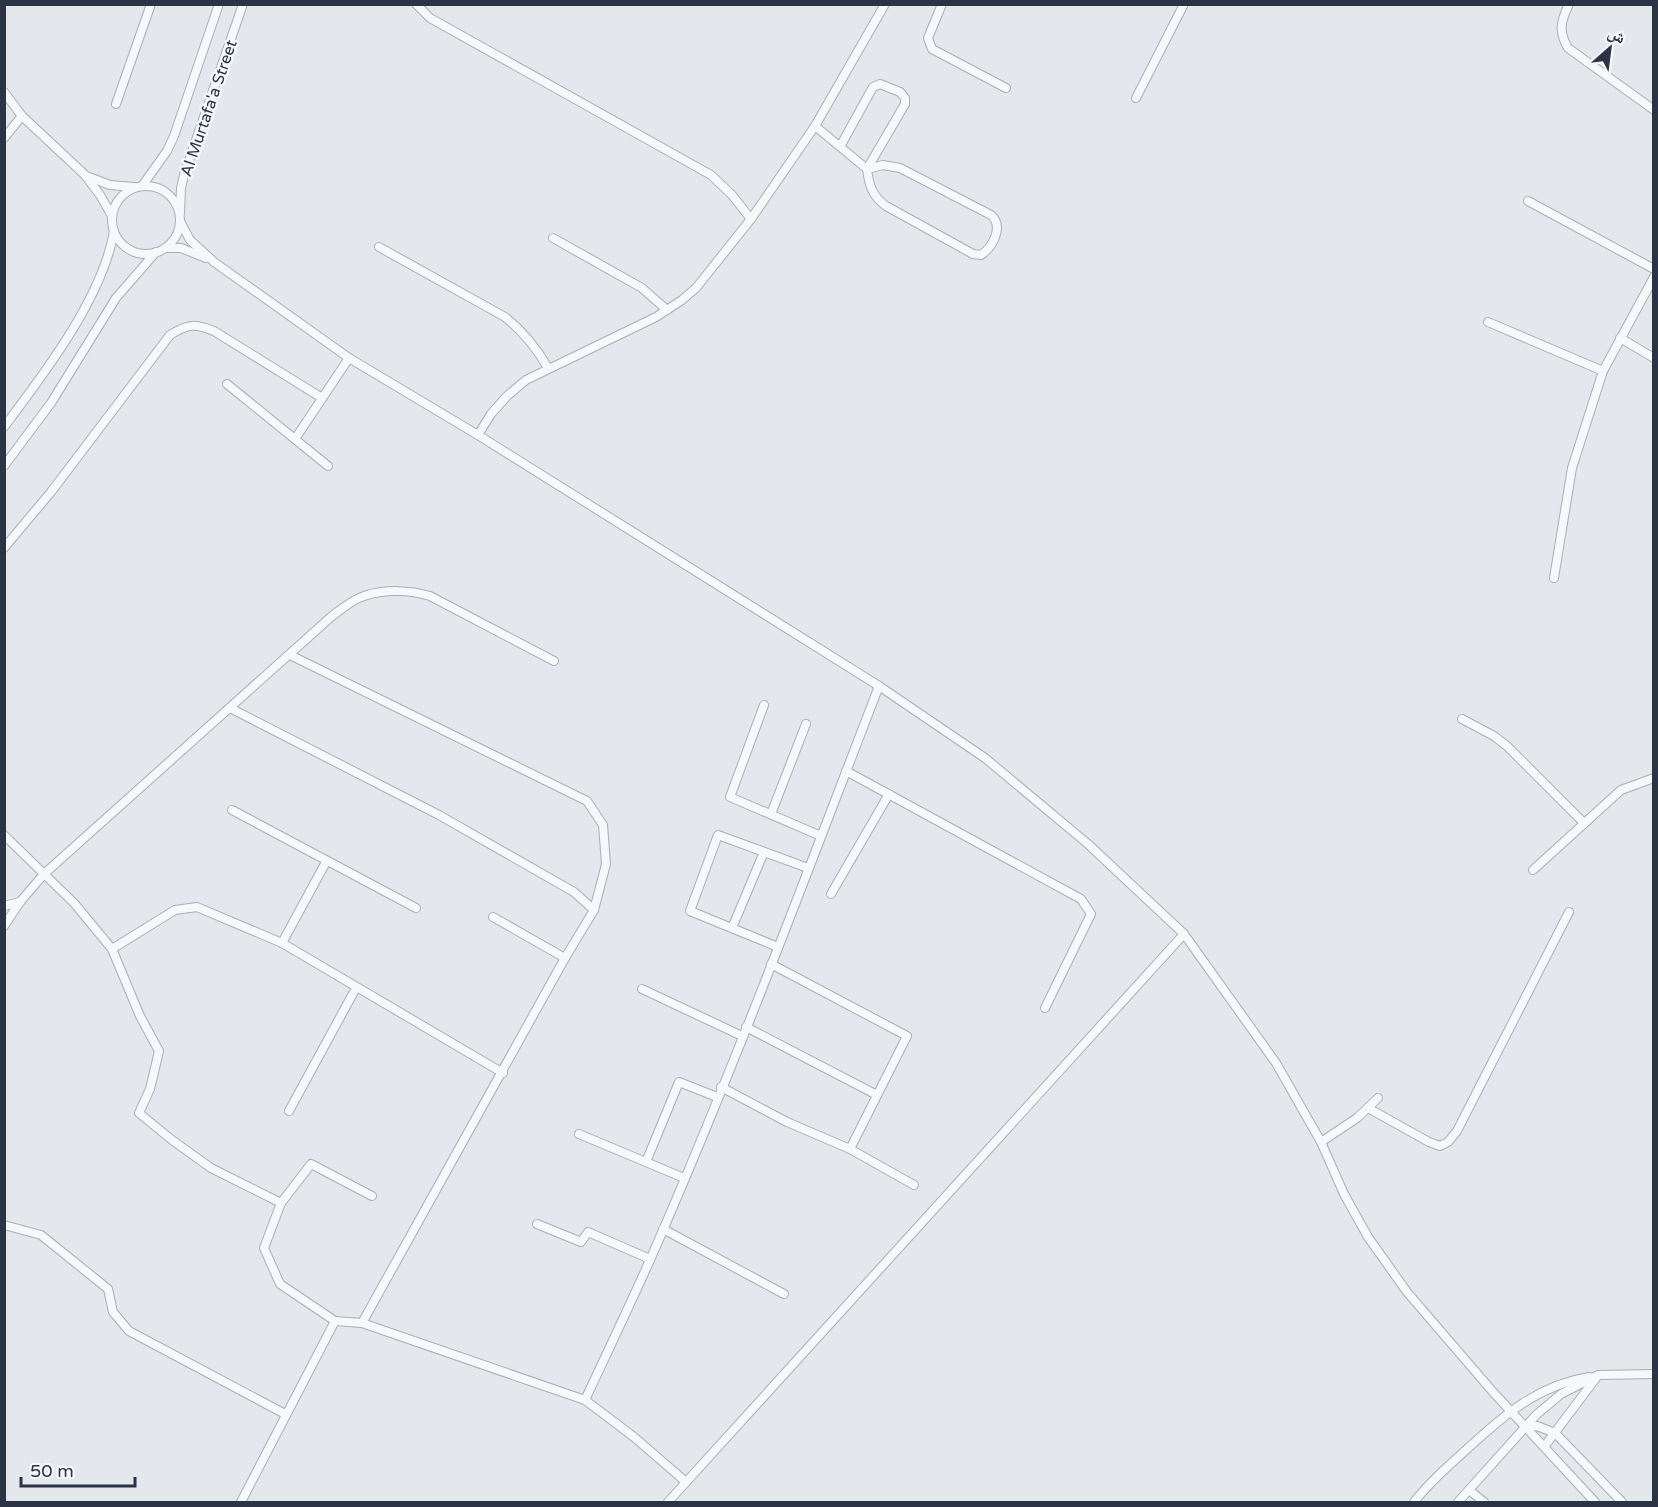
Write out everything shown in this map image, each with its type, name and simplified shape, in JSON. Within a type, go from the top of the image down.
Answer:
[{"type":"lane","points":[[116,104],[151,4]]},
{"type":"lane","name":"Al Murtafa'a Street","points":[[139,187],[167,151],[174,136],[219,4]]},
{"type":"lane","name":"Al Murtafa'a Street","points":[[180,217],[184,175],[243,4]]},
{"type":"lane","points":[[416,4],[430,18],[711,175],[732,195],[751,219]]},
{"type":"lane","points":[[478,435],[491,414],[526,380],[667,310],[696,288],[751,219],[815,126],[885,4]]},
{"type":"lane","points":[[942,4],[928,38],[932,49],[1006,88]]},
{"type":"lane","points":[[1136,98],[1184,4]]},
{"type":"lane","points":[[1569,4],[1561,24],[1562,36],[1568,48],[1653,110]]},
{"type":"lane","points":[[841,145],[873,87],[880,84],[903,94],[905,104],[867,169]]},
{"type":"lane","points":[[4,92],[22,116],[86,175],[111,216],[114,231],[119,240],[136,252],[181,248],[214,262]]},
{"type":"lane","points":[[4,138],[22,116]]},
{"type":"lane","points":[[815,126],[841,145],[867,169],[872,191],[886,206],[973,254],[981,255],[987,251],[998,226],[998,222],[992,215],[900,168],[884,165],[867,169]]},
{"type":"lane","points":[[86,175],[110,185],[158,188],[168,194],[176,202],[190,240],[214,262],[349,358],[478,435],[879,686],[986,758],[1088,844],[1184,934],[1276,1063],[1321,1142],[1344,1194],[1368,1237],[1407,1292],[1595,1503]]},
{"type":"lane","points":[[111,216],[118,200],[126,192],[139,187]]},
{"type":"lane","points":[[1528,201],[1653,269]]},
{"type":"lane","points":[[166,248],[176,236],[180,217]]},
{"type":"lane","points":[[4,427],[32,391],[83,312],[106,263],[114,231]]},
{"type":"lane","points":[[553,238],[642,288],[667,310]]},
{"type":"lane","points":[[380,247],[505,317],[523,331],[537,348],[548,369]]},
{"type":"lane","points":[[4,466],[51,403],[116,297],[156,252]]},
{"type":"lane","points":[[1554,578],[1572,468],[1603,371],[1653,277]]},
{"type":"lane","points":[[1488,322],[1603,371]]},
{"type":"lane","points":[[4,548],[51,492],[170,335],[186,326],[200,325],[214,331],[322,398]]},
{"type":"lane","points":[[1620,338],[1653,358]]},
{"type":"lane","points":[[295,439],[349,358]]},
{"type":"lane","points":[[227,384],[328,466]]},
{"type":"lane","points":[[4,926],[20,902],[44,874],[332,616],[363,596],[386,591],[418,592],[430,596],[554,661]]},
{"type":"lane","points":[[290,655],[586,801],[603,825],[606,864],[594,910],[362,1323]]},
{"type":"lane","points":[[585,1400],[650,1259],[684,1178],[778,947],[879,686]]},
{"type":"lane","points":[[764,705],[730,797],[821,836]]},
{"type":"lane","points":[[230,708],[439,815],[574,892],[594,910]]},
{"type":"lane","points":[[1462,719],[1494,736],[1507,746],[1584,823]]},
{"type":"lane","points":[[771,814],[806,724]]},
{"type":"lane","points":[[846,771],[1081,899],[1091,914],[1045,1008]]},
{"type":"lane","points":[[1533,870],[1621,790],[1653,778]]},
{"type":"lane","points":[[831,894],[889,794]]},
{"type":"lane","points":[[232,810],[416,908]]},
{"type":"lane","points":[[4,835],[74,903],[112,949],[140,1016],[159,1051],[150,1089],[139,1113],[211,1168],[281,1203]]},
{"type":"lane","points":[[778,947],[690,911],[718,835],[808,868]]},
{"type":"lane","points":[[732,928],[764,852]]},
{"type":"lane","points":[[282,943],[326,862]]},
{"type":"lane","points":[[4,906],[20,902]]},
{"type":"lane","points":[[112,949],[175,910],[197,907],[282,943],[502,1072]]},
{"type":"lane","points":[[1368,1108],[1429,1142],[1440,1146],[1448,1142],[1457,1131],[1569,912]]},
{"type":"lane","points":[[493,917],[565,958]]},
{"type":"lane","points":[[668,1503],[1184,934]]},
{"type":"lane","points":[[771,964],[908,1036],[850,1149]]},
{"type":"lane","points":[[289,1111],[356,988]]},
{"type":"lane","points":[[642,989],[742,1036]]},
{"type":"lane","points":[[746,1027],[877,1095]]},
{"type":"lane","points":[[646,1162],[679,1082],[717,1097]]},
{"type":"lane","points":[[721,1087],[787,1122],[850,1149],[914,1185]]},
{"type":"lane","points":[[1321,1142],[1357,1118],[1378,1098]]},
{"type":"lane","points":[[579,1134],[684,1178]]},
{"type":"lane","points":[[372,1196],[311,1164],[281,1203],[264,1248],[280,1284],[335,1321],[362,1323],[585,1400],[634,1437],[686,1482]]},
{"type":"lane","points":[[537,1224],[581,1242],[588,1232],[650,1259]]},
{"type":"lane","points":[[4,1225],[41,1235],[108,1288],[113,1312],[129,1331],[285,1414]]},
{"type":"lane","points":[[663,1229],[784,1294]]},
{"type":"lane","points":[[241,1503],[335,1321]]},
{"type":"lane","points":[[1414,1503],[1427,1485],[1511,1411],[1546,1389],[1578,1378],[1653,1374]]},
{"type":"lane","points":[[1458,1503],[1525,1427],[1561,1394],[1598,1376]]},
{"type":"lane","points":[[1544,1447],[1598,1376]]},
{"type":"lane","points":[[1525,1427],[1537,1426],[1555,1433],[1622,1503]]},
{"type":"lane","points":[[1469,1490],[1484,1503]]}]
